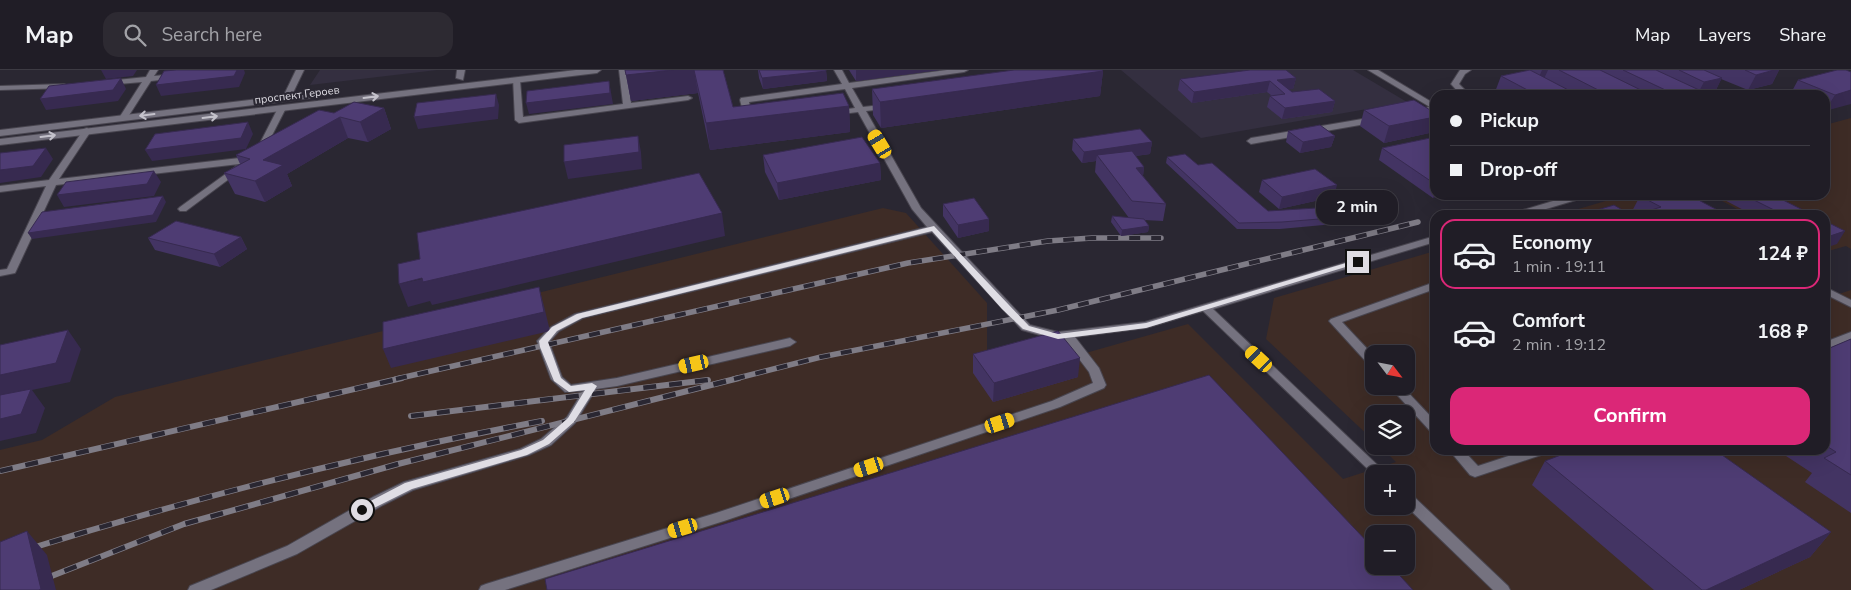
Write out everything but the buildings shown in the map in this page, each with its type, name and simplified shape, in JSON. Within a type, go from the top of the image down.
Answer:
[{"type":"main road","name":"проспект Героев","points":[[0,133],[286,99],[460,74],[526,70]]},
{"type":"main road","name":"проспект Героев","points":[[0,142],[597,70]]},
{"type":"lane","points":[[123,118],[154,70]]},
{"type":"lane","points":[[286,99],[300,70]]},
{"type":"lane","points":[[623,70],[627,106]]},
{"type":"lane","points":[[838,70],[917,209],[1004,307],[1026,328],[1058,336],[1146,325],[1430,240]]},
{"type":"lane","points":[[760,124],[750,125],[744,100],[964,70]]},
{"type":"lane","points":[[1372,70],[1430,105]]},
{"type":"lane","points":[[1461,90],[1455,84],[1462,72],[1467,70]]},
{"type":"lane","points":[[99,83],[148,80],[185,75]]},
{"type":"lane","points":[[516,80],[519,120],[688,98]]},
{"type":"lane","points":[[0,88],[70,86]]},
{"type":"lane","points":[[823,115],[899,104]]},
{"type":"lane","points":[[183,209],[260,151],[282,108]]},
{"type":"lane","points":[[1406,114],[1430,109]]},
{"type":"lane","points":[[1251,142],[1387,117]]},
{"type":"lane","points":[[0,273],[11,271],[53,182],[87,131]]},
{"type":"lane","points":[[0,189],[248,160]]},
{"type":"lane","points":[[1533,210],[1566,200]]},
{"type":"lane","points":[[790,342],[592,386],[569,389],[557,379],[543,341],[555,329],[579,316],[934,228]]},
{"type":"lane","points":[[1365,354],[1334,321],[1430,287]]},
{"type":"lane","points":[[1830,293],[1851,304]]},
{"type":"lane","points":[[1205,308],[1371,465]]},
{"type":"lane","points":[[486,590],[719,517],[1056,404],[1100,385],[1095,371],[1067,335]]},
{"type":"lane","points":[[1830,344],[1851,336]]},
{"type":"lane","points":[[195,590],[292,550],[378,501],[409,486],[524,452],[546,442],[571,420],[592,386]]},
{"type":"lane","points":[[1404,395],[1430,423]]},
{"type":"lane","points":[[1460,455],[1475,472],[1527,455]]},
{"type":"lane","points":[[1415,507],[1503,590]]},
{"type":"shaded area","points":[[320,70],[437,70],[310,85]]},
{"type":"shaded area","points":[[1121,70],[1353,70],[1407,102],[1201,138]]},
{"type":"shaded area","points":[[1851,118],[1851,249],[1846,246],[1830,251],[1830,210],[1739,210],[1720,200],[1830,200],[1830,124]]},
{"type":"shaded area","points":[[1609,200],[1652,200],[1672,210],[1575,210]]},
{"type":"shaded area","points":[[883,208],[906,213],[987,303],[987,381],[1188,324],[1343,479],[1365,472],[1365,515],[1415,515],[1415,465],[1387,465],[1396,462],[1389,455],[1415,455],[1415,405],[1365,405],[1365,432],[1266,339],[1274,298],[1430,252],[1430,455],[1830,455],[1830,294],[1833,296],[1851,290],[1851,590],[0,590],[0,450],[42,440],[115,397]]},
{"type":"railway","points":[[734,379],[821,357],[1058,310],[1418,222]]},
{"type":"railway","points":[[396,379],[908,263],[1048,241],[1092,238],[1161,238]]},
{"type":"railway","points":[[0,471],[402,378]]},
{"type":"railway","points":[[16,590],[184,524],[398,464],[739,378]]},
{"type":"railway","points":[[411,416],[708,380]]},
{"type":"railway","points":[[0,558],[67,537],[269,481],[473,434],[542,421]]},
{"type":"route","points":[[362,510],[409,486],[524,452],[546,442],[557,433],[571,420],[592,386],[569,389],[557,379],[543,341],[555,329],[579,316],[934,228],[1004,307],[1026,328],[1058,336],[1146,325],[1358,262]]}]
